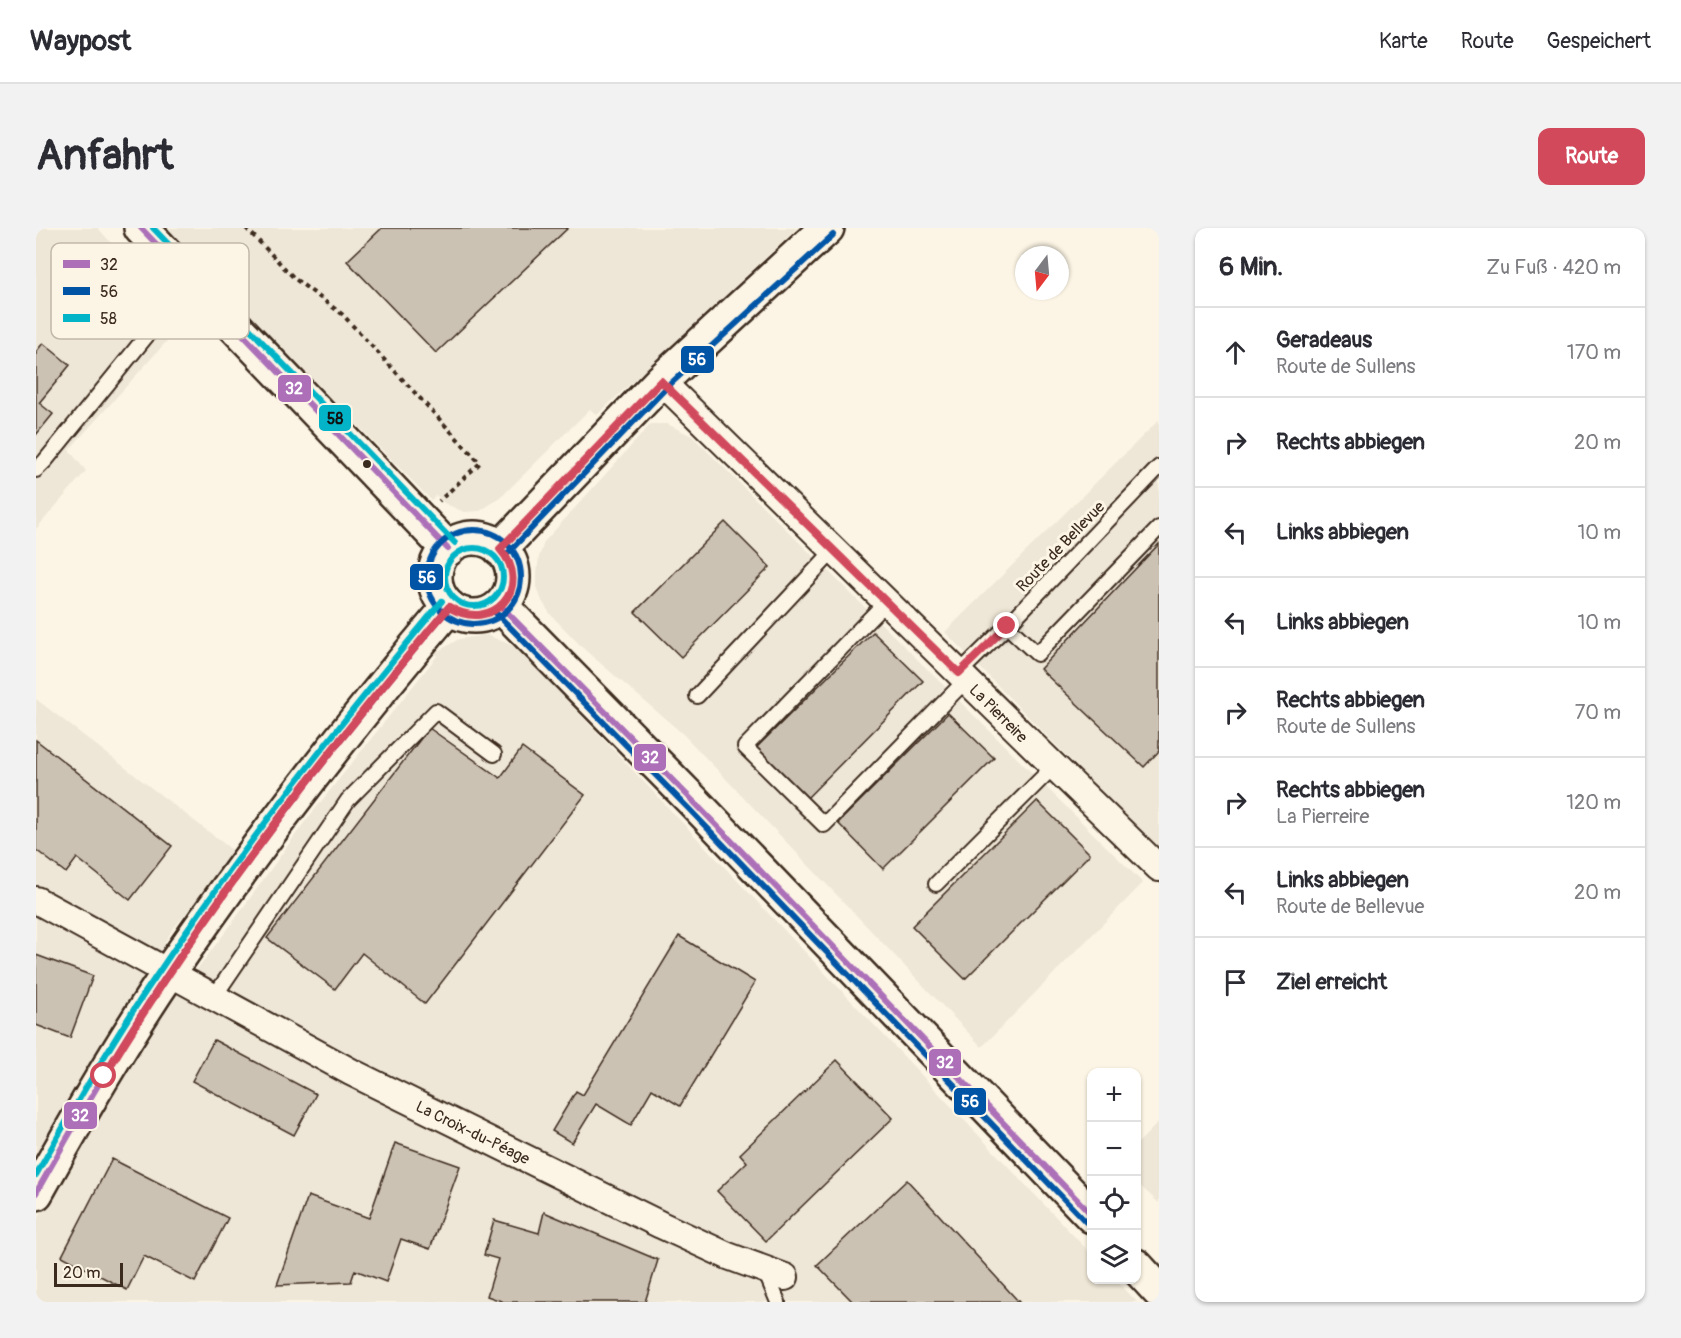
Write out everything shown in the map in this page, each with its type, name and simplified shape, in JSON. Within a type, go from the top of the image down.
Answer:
[{"type":"main road","points":[[141,228],[155,243]]},
{"type":"main road","points":[[500,549],[661,381],[826,228]]},
{"type":"main road","points":[[247,339],[448,549]]},
{"type":"main road","points":[[474,538],[488,541],[500,549],[512,566],[513,577],[512,588],[501,606],[481,616],[459,613],[449,607],[441,597],[436,584],[436,571],[440,559],[448,549],[460,541],[474,538]]},
{"type":"main road","points":[[501,606],[694,802],[1087,1211]]},
{"type":"main road","points":[[36,1193],[88,1102],[169,972],[314,774],[449,607]]},
{"type":"main road","points":[[1141,1271],[1159,1291]]},
{"type":"street","name":"La Pierreire","points":[[661,381],[1159,868]]},
{"type":"street","name":"La Croix-du-Péage","points":[[36,900],[351,1072],[661,1225],[728,1256],[775,1274]]},
{"type":"lane","points":[[36,470],[144,339]]},
{"type":"lane","name":"Route de Bellevue","points":[[886,601],[745,747],[824,825],[1007,626],[1159,467]]},
{"type":"lane","points":[[1007,626],[1037,654],[1159,528]]},
{"type":"lane","points":[[697,696],[834,550]]},
{"type":"lane","points":[[214,997],[348,800],[436,711],[494,754]]},
{"type":"lane","points":[[936,884],[1054,766]]},
{"type":"lane","points":[[775,1274],[778,1302]]},
{"type":"path","points":[[246,228],[295,279],[342,314],[480,462],[438,502]]},
{"type":"shaded area","points":[[36,228],[98,228],[111,243],[51,243],[51,339],[169,339],[69,450],[86,471],[36,529]]},
{"type":"shaded area","points":[[164,228],[797,228],[597,415],[590,409],[501,497],[480,511],[464,512],[444,503],[436,495],[431,500],[249,315],[249,243],[179,243]]},
{"type":"shaded area","points":[[1159,420],[1159,850],[945,632]]},
{"type":"shaded area","points":[[651,424],[667,424],[692,436],[1143,883],[982,1047],[683,734],[585,650],[551,615],[542,601],[537,587],[537,573],[544,542]]},
{"type":"shaded area","points":[[487,635],[516,647],[1087,1250],[1087,1284],[1120,1284],[1137,1302],[36,1302],[36,1222],[76,1150],[152,1028],[230,926],[304,823],[437,656],[435,653],[459,639]]},
{"type":"shaded area","points":[[36,699],[236,853],[172,930],[36,1166]]},
{"type":"shaded area","points":[[1159,1122],[1159,1203],[1141,1187],[1141,1140]]},
{"type":"building","points":[[382,228],[568,228],[436,353],[347,261]]},
{"type":"building","points":[[43,343],[70,365],[39,403],[53,414],[36,435],[36,352]]},
{"type":"building","points":[[725,522],[770,567],[681,657],[635,612]]},
{"type":"building","points":[[1159,544],[1159,751],[1144,767],[1040,669]]},
{"type":"building","points":[[873,632],[923,681],[807,798],[756,748]]},
{"type":"building","points":[[948,713],[994,758],[883,869],[838,823]]},
{"type":"building","points":[[429,728],[500,778],[522,748],[585,795],[425,1004],[362,953],[335,989],[267,938]]},
{"type":"building","points":[[36,740],[172,846],[130,900],[77,858],[66,873],[36,850]]},
{"type":"building","points":[[1037,801],[1090,854],[965,979],[912,926]]},
{"type":"building","points":[[679,936],[755,982],[680,1106],[652,1089],[631,1125],[596,1104],[572,1143],[552,1131],[576,1091],[583,1095]]},
{"type":"building","points":[[36,955],[93,976],[70,1038],[36,1025]]},
{"type":"building","points":[[214,1040],[316,1094],[294,1135],[192,1081]]},
{"type":"building","points":[[837,1060],[893,1118],[766,1241],[717,1191],[747,1162],[740,1154]]},
{"type":"building","points":[[395,1143],[460,1166],[430,1249],[401,1239],[386,1282],[355,1270],[351,1282],[277,1285],[308,1196],[369,1218]]},
{"type":"building","points":[[112,1159],[228,1218],[195,1282],[144,1256],[127,1290],[62,1256]]},
{"type":"building","points":[[907,1180],[1019,1302],[853,1302],[817,1265]]},
{"type":"building","points":[[544,1212],[658,1260],[645,1302],[504,1302],[487,1296],[498,1259],[484,1255],[494,1220],[539,1233]]},
{"type":"transit line","name":"32","points":[[141,228],[155,243]]},
{"type":"transit line","name":"58","points":[[153,228],[167,243]]},
{"type":"transit line","name":"56","points":[[506,555],[667,387],[833,235]]},
{"type":"transit line","name":"58","points":[[249,328],[455,543]]},
{"type":"transit line","name":"32","points":[[247,339],[448,549]]},
{"type":"transit line","name":"56","points":[[465,530],[483,530],[508,543],[518,559],[521,577],[518,595],[508,611],[483,624],[465,624],[440,611],[427,586],[427,568],[440,543],[465,530]]},
{"type":"transit line","name":"58","points":[[468,548],[480,548],[490,552],[499,561],[503,577],[503,583],[495,598],[480,606],[468,606],[458,602],[449,593],[445,583],[445,571],[449,561],[458,552],[468,548]]},
{"type":"transit line","name":"58","points":[[36,1175],[117,1036],[215,890],[326,744],[442,601]]},
{"type":"transit line","name":"32","points":[[501,606],[694,802],[1087,1210]]},
{"type":"transit line","name":"32","points":[[36,1193],[92,1094],[186,947],[295,798],[449,607]]},
{"type":"transit line","name":"56","points":[[495,612],[688,808],[1086,1222]]},
{"type":"route","points":[[104,1076],[169,972],[228,889],[314,774],[412,651],[449,607],[459,613],[481,616],[501,606],[512,588],[513,577],[512,566],[500,549],[661,381],[959,673],[1007,626]]}]
